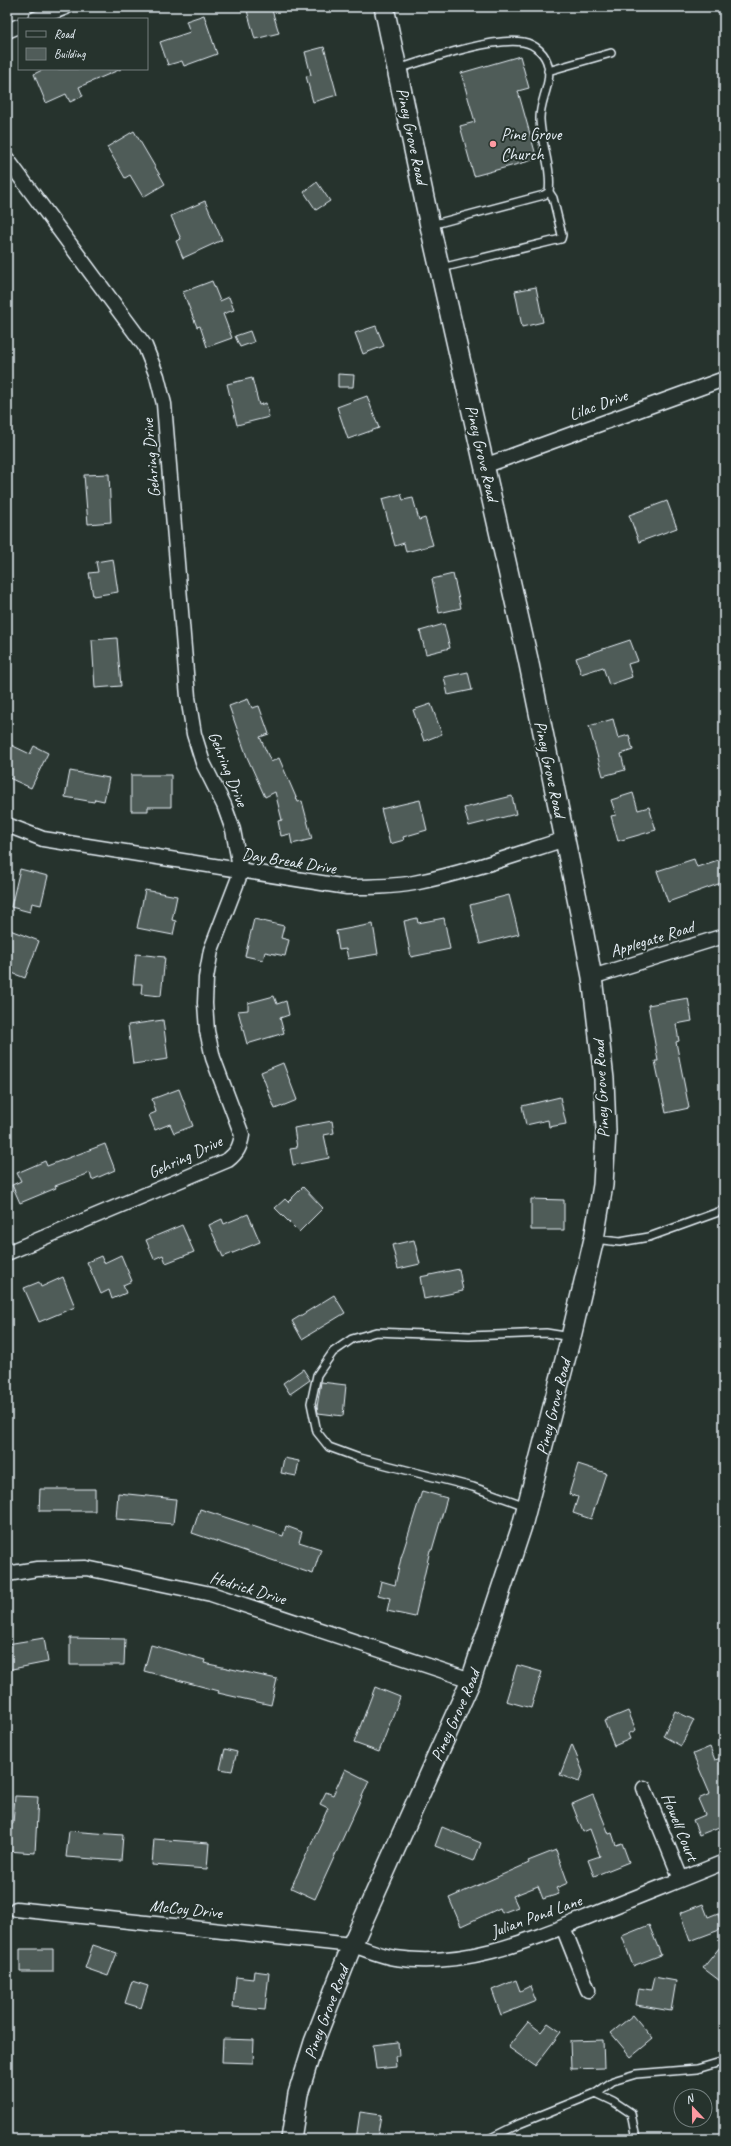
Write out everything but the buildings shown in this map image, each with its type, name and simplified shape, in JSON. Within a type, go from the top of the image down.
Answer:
[{"type":"main road","name":"Piney Grove Road","points":[[291,2139],[298,2094],[314,2042],[352,1945],[471,1680],[527,1507],[571,1337],[594,1239],[603,1185],[606,1131],[604,1079],[592,977],[565,839],[528,659],[430,226],[384,7]]},
{"type":"street","points":[[38,18],[66,7]]},
{"type":"street","points":[[7,31],[18,26]]},
{"type":"street","name":"Gehring Drive","points":[[7,159],[145,346],[157,376],[164,404],[187,690],[192,719],[203,763],[224,805],[233,830],[240,872],[211,950],[206,978],[205,1003],[207,1031],[213,1058],[242,1135],[241,1145],[235,1154],[220,1163],[7,1253]]},
{"type":"street","name":"Lilac Drive","points":[[484,466],[724,379]]},
{"type":"street","name":"Day Break Drive","points":[[7,825],[43,839],[240,872],[347,887],[385,887],[414,883],[458,872],[565,839]]},
{"type":"street","name":"Applegate Road","points":[[592,977],[724,936]]},
{"type":"street","name":"Hedrick Drive","points":[[7,1574],[37,1569],[86,1568],[211,1594],[471,1680]]},
{"type":"street","name":"Howell Court","points":[[644,1788],[681,1879]]},
{"type":"street","name":"Julian Pond Lane","points":[[352,1945],[395,1958],[434,1960],[466,1957],[496,1950],[563,1927],[724,1862]]},
{"type":"street","name":"McCoy Drive","points":[[16,1909],[352,1945]]},
{"type":"street","points":[[563,1927],[588,1990]]},
{"type":"lane","points":[[398,69],[442,54],[479,46],[507,42],[523,42],[534,46],[543,54],[548,71],[540,120],[549,178],[548,192],[553,198],[562,234],[561,238],[440,268]]},
{"type":"lane","points":[[548,71],[611,54]]},
{"type":"lane","points":[[430,226],[544,195],[548,192]]},
{"type":"lane","points":[[594,1239],[620,1242],[649,1237],[724,1210]]},
{"type":"lane","points":[[527,1507],[513,1500],[372,1462],[330,1447],[317,1432],[311,1403],[317,1375],[333,1352],[352,1339],[376,1332],[469,1336],[546,1333],[571,1337]]},
{"type":"lane","points":[[489,2139],[519,2124],[596,2094],[613,2081],[636,2074],[697,2069],[724,2061]]},
{"type":"lane","points":[[596,2094],[613,2101],[631,2113],[636,2139]]},
{"type":"place","name":"Pine Grove Church","points":[[493,144]]}]
